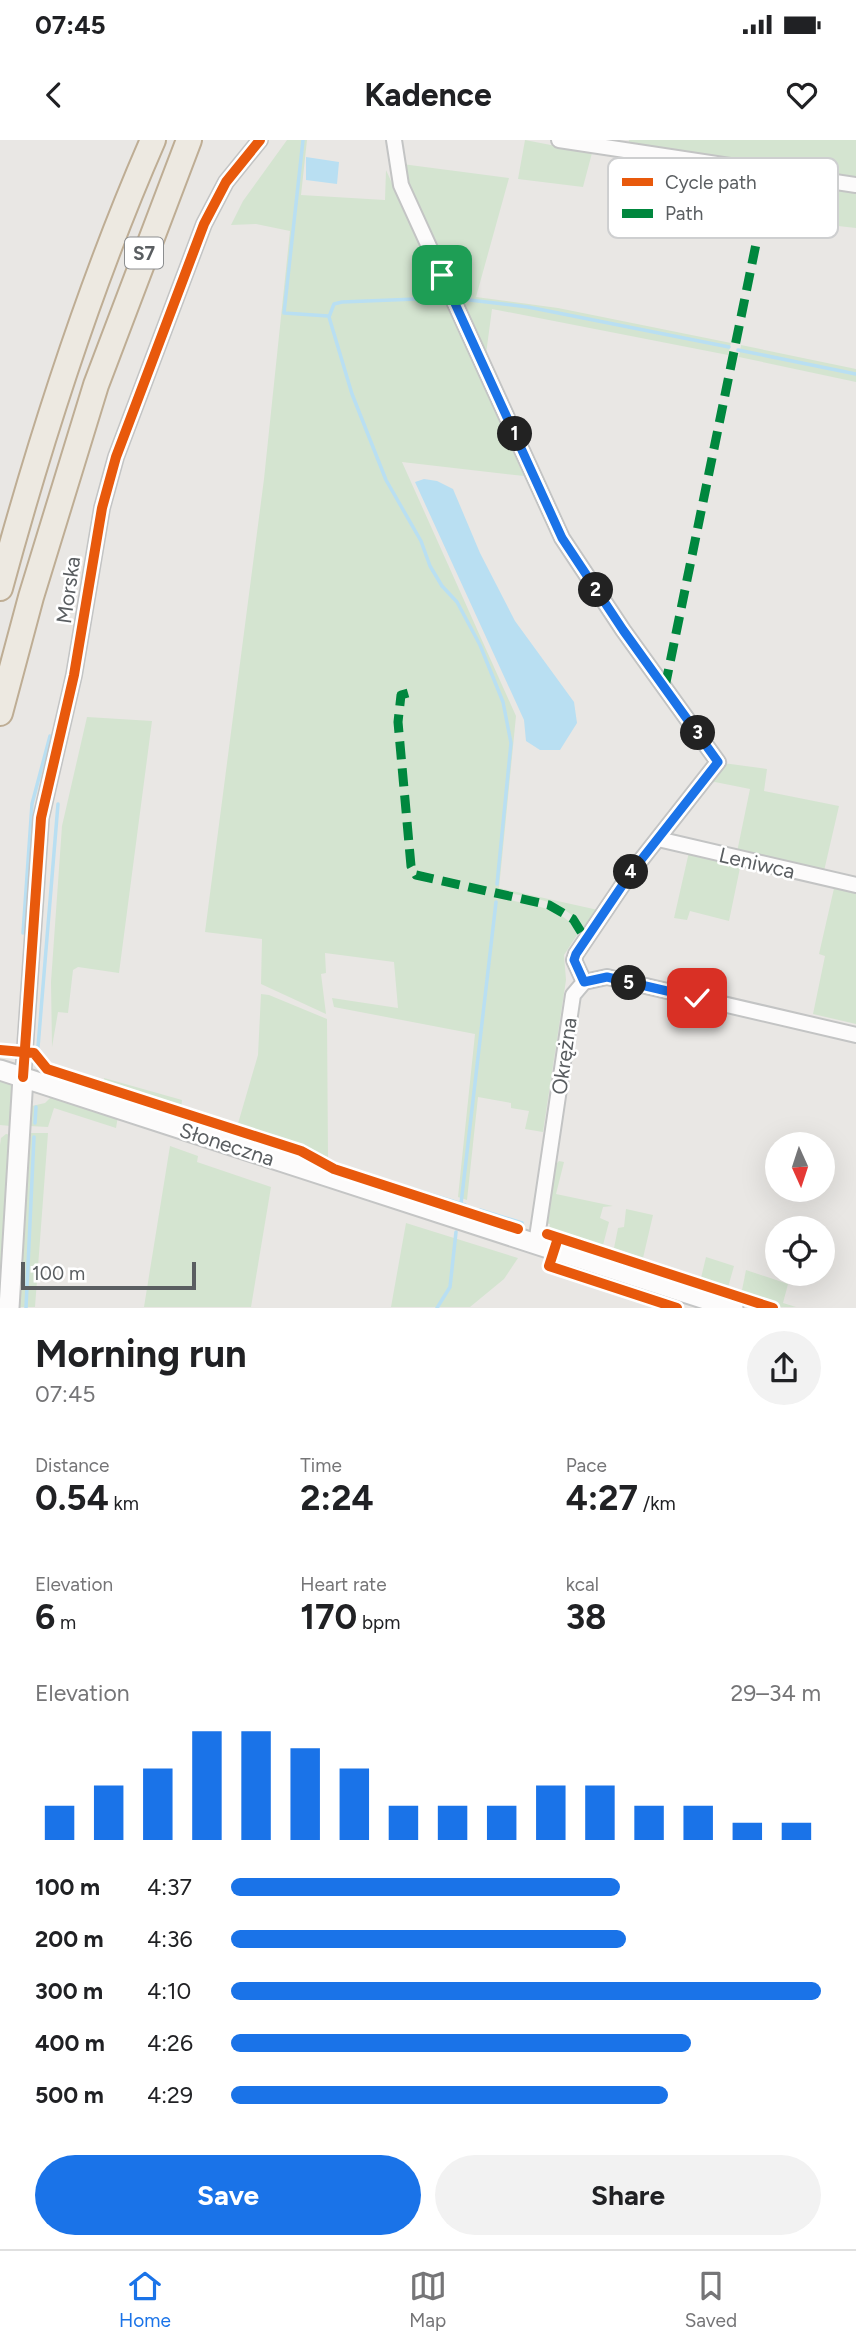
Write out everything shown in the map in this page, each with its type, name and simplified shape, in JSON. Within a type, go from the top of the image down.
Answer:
[{"type":"highway","name":"S7","points":[[0,588],[31,475],[105,263],[153,140]]},
{"type":"highway","name":"S7","points":[[0,713],[31,597],[96,385],[189,140]]},
{"type":"main road","name":"Słoneczna","points":[[0,1070],[733,1307]]},
{"type":"main road","name":"Morska","points":[[9,1307],[23,1077]]},
{"type":"street","name":"Morska","points":[[23,1077],[41,818],[74,675],[102,508],[128,423],[204,224],[226,182],[260,140]]},
{"type":"street","points":[[394,140],[401,185],[562,538],[623,630],[717,759],[717,766],[619,888],[576,954],[574,960],[584,982],[607,977],[856,1035]]},
{"type":"street","points":[[559,140],[678,158]]},
{"type":"street","points":[[838,182],[856,185]]},
{"type":"street","name":"Leniwca","points":[[658,839],[856,885]]},
{"type":"street","name":"Okrężna","points":[[536,1244],[573,995],[584,982]]},
{"type":"green space","points":[[287,140],[307,140],[301,195],[385,200],[386,170],[524,476],[402,462],[516,716],[499,888],[598,910],[585,929],[558,906],[535,898],[499,892],[500,898],[544,908],[565,918],[577,935],[564,955],[566,980],[543,1132],[525,1129],[529,1111],[511,1108],[511,1103],[478,1097],[467,1200],[458,1197],[475,1034],[334,1007],[332,998],[398,1008],[394,962],[325,953],[326,973],[321,974],[326,1014],[261,984],[262,939],[205,932],[264,479],[290,231],[256,224],[231,225],[243,201]]},
{"type":"green space","points":[[525,140],[592,153],[583,187],[518,179]]},
{"type":"green space","points":[[629,140],[856,140],[856,181],[838,178],[838,158],[706,158],[628,146]]},
{"type":"green space","points":[[402,164],[509,178],[476,297],[558,308],[731,343],[728,355],[492,309],[486,354],[403,175]]},
{"type":"green space","points":[[838,187],[856,190],[856,228],[838,226]]},
{"type":"green space","points":[[741,345],[856,369],[856,382],[739,357]]},
{"type":"green space","points":[[87,717],[152,721],[119,973],[78,967],[73,970],[68,1013],[58,1012],[52,1047],[51,982],[62,826]]},
{"type":"green space","points":[[723,763],[767,769],[764,791],[839,806],[824,871],[737,852],[750,789],[715,782],[707,784]]},
{"type":"green space","points":[[689,852],[741,863],[729,921],[690,911],[687,920],[674,918]]},
{"type":"green space","points":[[835,884],[856,889],[856,1024],[813,1014],[825,956],[819,954]]},
{"type":"green space","points":[[261,994],[327,1019],[328,1157],[237,1127],[258,1055]]},
{"type":"green space","points":[[0,1078],[15,1090],[11,1126],[0,1125]]},
{"type":"green space","points":[[104,1078],[182,1100],[181,1110],[103,1083]]},
{"type":"green space","points":[[51,1097],[118,1116],[116,1128],[54,1108],[48,1127],[29,1126],[32,1106],[45,1103]]},
{"type":"green space","points":[[29,1133],[48,1133],[35,1307],[19,1307]]},
{"type":"green space","points":[[6,1134],[12,1135],[0,1308],[0,1145],[1,1138]]},
{"type":"green space","points":[[170,1146],[198,1156],[197,1162],[271,1187],[251,1307],[144,1307]]},
{"type":"green space","points":[[559,1161],[564,1162],[556,1194],[613,1206],[603,1207],[600,1218],[609,1222],[603,1245],[549,1229],[550,1224],[545,1223],[554,1166]]},
{"type":"green space","points":[[626,1209],[653,1215],[643,1258],[614,1248],[618,1228],[624,1227]]},
{"type":"green space","points":[[406,1223],[518,1258],[504,1279],[470,1307],[391,1307]]},
{"type":"green space","points":[[706,1257],[734,1266],[727,1291],[700,1282]]},
{"type":"green space","points":[[746,1270],[765,1276],[765,1286],[787,1286],[783,1303],[796,1307],[779,1307],[741,1295]]},
{"type":"water","points":[[306,157],[339,162],[337,184],[306,180]]},
{"type":"water","points":[[424,479],[437,481],[453,489],[480,553],[515,621],[574,702],[577,723],[560,750],[540,750],[526,741],[524,720],[415,482]]},
{"type":"waterway","points":[[303,140],[284,313],[328,316]]},
{"type":"waterway","points":[[441,298],[342,302],[334,304],[329,317],[352,394],[386,480],[421,541],[430,566],[442,586],[457,602],[480,645],[503,702],[511,743],[497,884]]},
{"type":"waterway","points":[[461,299],[528,307],[729,347]]},
{"type":"waterway","points":[[738,350],[856,374]]},
{"type":"waterway","points":[[23,933],[32,804],[50,736]]},
{"type":"waterway","points":[[38,1047],[58,804]]},
{"type":"waterway","points":[[461,1204],[496,902]]},
{"type":"waterway","points":[[78,1084],[130,1100]]},
{"type":"waterway","points":[[144,1105],[165,1112]]},
{"type":"waterway","points":[[35,1123],[36,1107]]},
{"type":"waterway","points":[[181,1116],[200,1123]]},
{"type":"waterway","points":[[215,1127],[238,1135]]},
{"type":"waterway","points":[[26,1308],[34,1137]]},
{"type":"waterway","points":[[253,1139],[308,1159]]},
{"type":"waterway","points":[[348,1169],[465,1205]]},
{"type":"waterway","points":[[480,1210],[522,1223]]},
{"type":"waterway","points":[[437,1308],[450,1287],[456,1232]]},
{"type":"waterway","points":[[552,1232],[601,1247]]},
{"type":"waterway","points":[[615,1251],[637,1258]]},
{"type":"marked path","points":[[665,687],[757,238]]},
{"type":"marked path","points":[[408,693],[401,695],[398,722],[411,866],[416,875],[549,905],[573,919],[586,940]]},
{"type":"cycle path","points":[[23,1077],[41,818],[74,675],[102,508],[116,457],[204,224],[226,182],[260,140]]},
{"type":"cycle path","points":[[0,1050],[34,1053],[47,1069],[301,1151],[334,1169],[518,1229]]},
{"type":"cycle path","points":[[547,1234],[773,1308]]},
{"type":"cycle path","points":[[558,1238],[549,1266],[677,1308]]},
{"type":"route","points":[[442,275],[562,538],[623,630],[718,762],[619,888],[574,957],[576,966],[584,982],[607,977],[697,998]]}]
